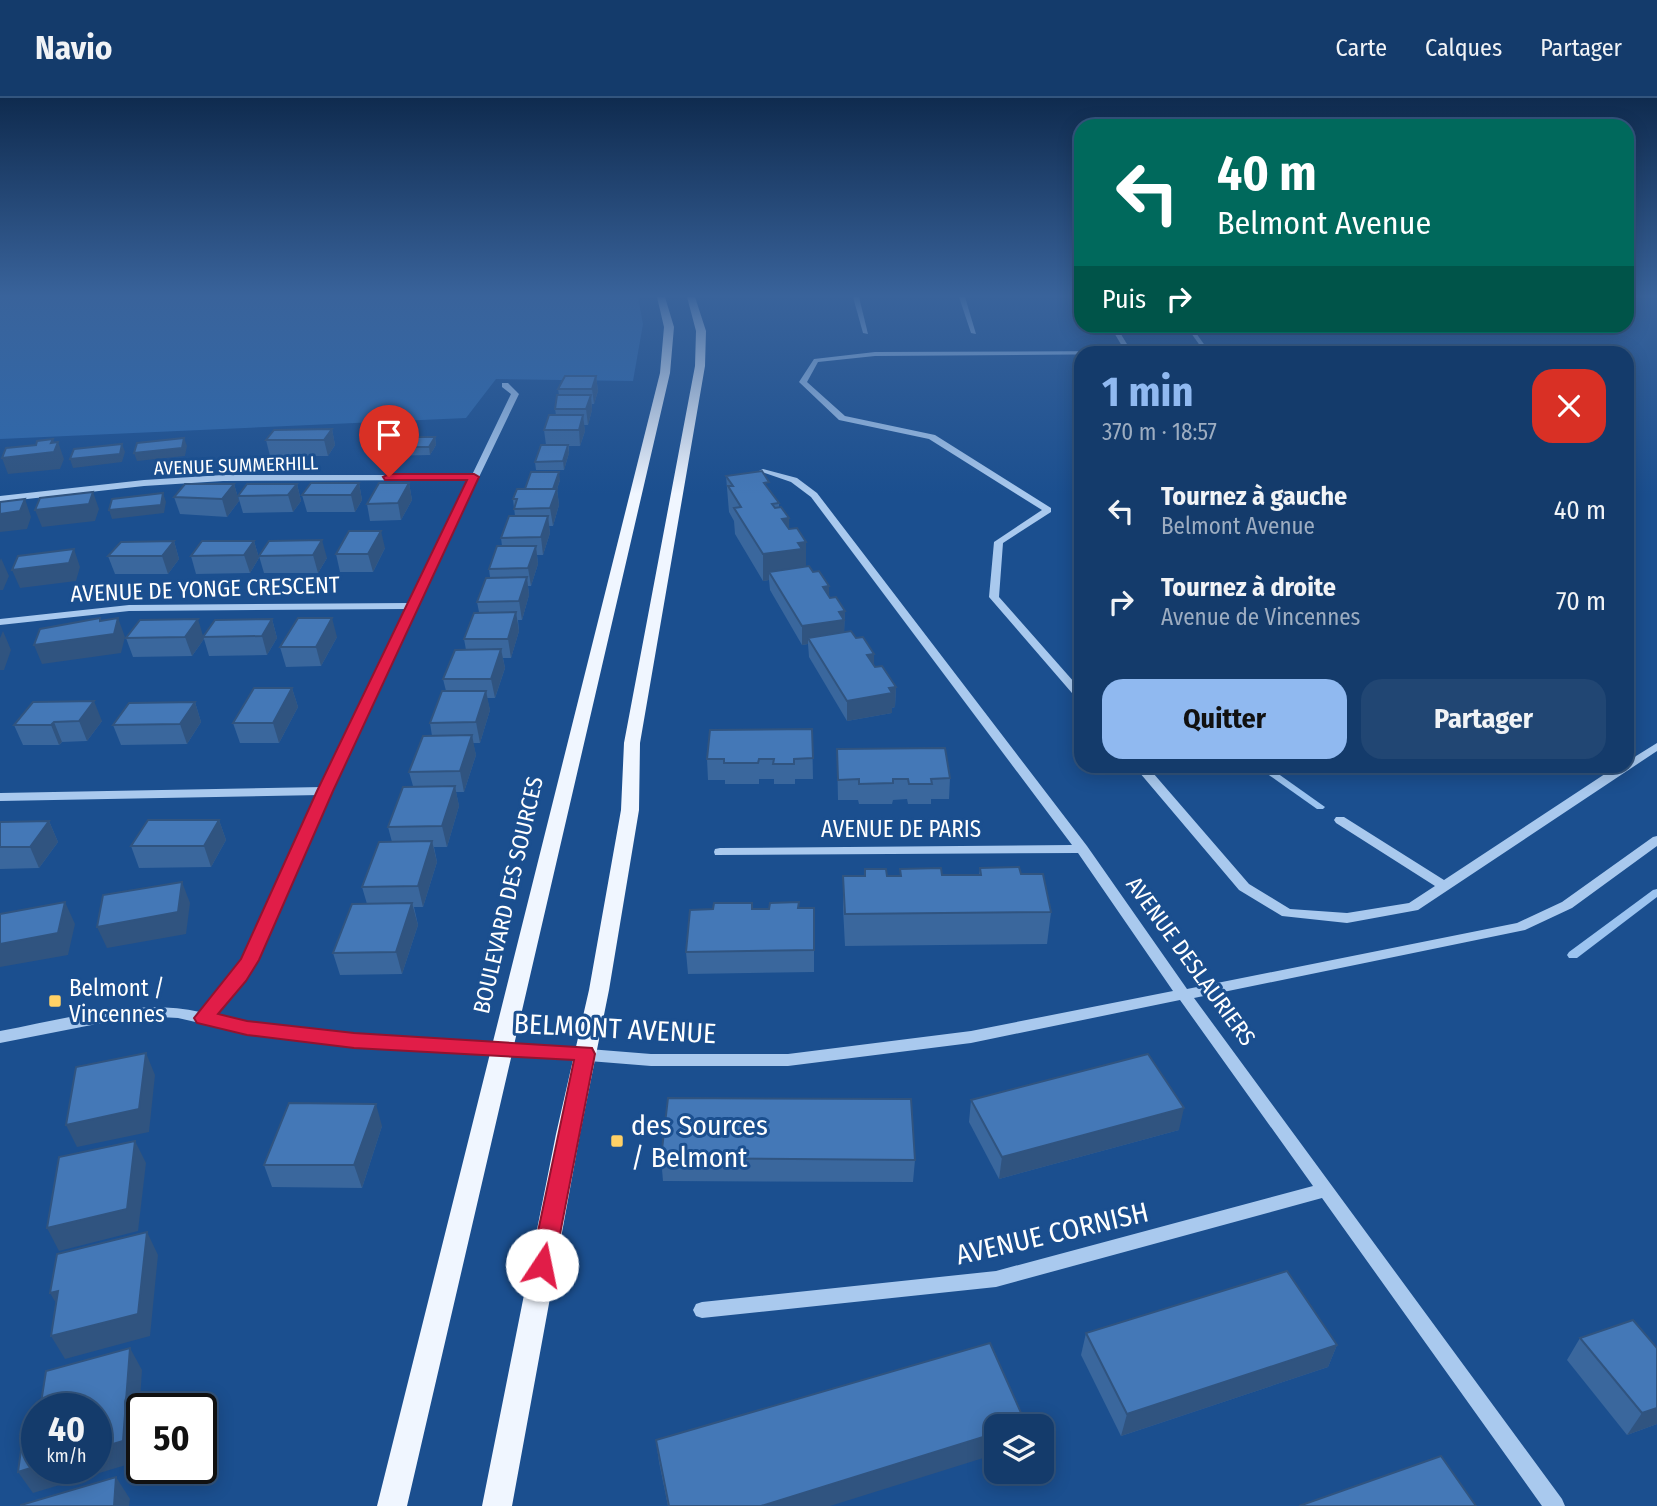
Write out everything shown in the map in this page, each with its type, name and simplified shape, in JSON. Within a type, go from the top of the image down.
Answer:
[{"type":"main road","name":"BOULEVARD DES SOURCES","points":[[392,1506],[665,363]]},
{"type":"main road","points":[[497,1506],[630,810],[632,743],[700,363]]},
{"type":"street","points":[[814,363],[803,382],[842,418],[932,437],[1048,510],[999,542],[993,597],[1074,689]]},
{"type":"street","points":[[204,1018],[250,960],[325,791],[515,394],[505,385]]},
{"type":"street","name":"AVENUE DESLAURIERS","points":[[763,471],[794,481],[814,495],[1082,849],[1184,995],[1555,1506]]},
{"type":"street","name":"AVENUE SUMMERHILL","points":[[0,499],[144,483],[223,478],[474,477]]},
{"type":"street","name":"AVENUE DE YONGE CRESCENT","points":[[0,622],[129,608],[412,606]]},
{"type":"street","points":[[1634,761],[1657,746]]},
{"type":"street","points":[[1146,773],[1244,887],[1287,913],[1347,918],[1413,907],[1616,773]]},
{"type":"street","points":[[0,797],[325,791]]},
{"type":"street","points":[[1340,820],[1444,887]]},
{"type":"street","name":"BELMONT AVENUE","points":[[0,1037],[136,1013],[178,1013],[247,1028],[354,1040],[651,1060],[788,1060],[971,1037],[1520,927],[1567,905],[1657,841]]},
{"type":"street","name":"AVENUE DE PARIS","points":[[720,852],[1082,849]]},
{"type":"street","name":"AVENUE CORNISH","points":[[702,1310],[996,1279],[1325,1190]]},
{"type":"shaded area","points":[[0,363],[636,363],[633,381],[496,379],[466,418],[0,439]]},
{"type":"building","points":[[565,376],[596,376],[592,389],[558,389]]},
{"type":"building","points":[[557,395],[591,395],[586,409],[555,409]]},
{"type":"building","points":[[549,415],[583,415],[579,430],[544,430]]},
{"type":"building","points":[[332,429],[324,440],[266,440],[274,430]]},
{"type":"building","points":[[391,437],[435,437],[429,447],[385,447]]},
{"type":"building","points":[[184,438],[182,448],[134,453],[137,443]]},
{"type":"building","points":[[53,439],[51,443],[58,442],[54,452],[2,458],[6,448],[36,445],[37,441]]},
{"type":"building","points":[[122,444],[120,454],[70,459],[74,449]]},
{"type":"building","points":[[541,445],[568,445],[563,461],[535,462]]},
{"type":"building","points":[[762,471],[769,482],[764,483],[779,503],[772,504],[775,508],[781,507],[789,518],[782,519],[789,529],[797,528],[806,542],[798,543],[802,549],[763,554],[734,508],[741,507],[728,486],[733,486],[726,476]]},
{"type":"building","points":[[531,472],[559,472],[553,489],[525,489]]},
{"type":"building","points":[[311,483],[359,483],[351,495],[302,495]]},
{"type":"building","points":[[379,483],[409,483],[398,503],[367,504]]},
{"type":"building","points":[[185,484],[234,484],[222,499],[174,497]]},
{"type":"building","points":[[247,484],[297,484],[288,495],[238,496]]},
{"type":"building","points":[[517,489],[557,489],[550,508],[514,509],[517,499],[513,499]]},
{"type":"building","points":[[93,492],[89,504],[35,510],[40,498]]},
{"type":"building","points":[[163,493],[161,505],[109,510],[112,499]]},
{"type":"building","points":[[25,499],[20,511],[0,514],[0,502]]},
{"type":"building","points":[[509,516],[548,516],[541,537],[501,538]]},
{"type":"building","points":[[349,531],[381,531],[368,554],[336,554]]},
{"type":"building","points":[[322,540],[313,555],[259,556],[269,541]]},
{"type":"building","points":[[174,541],[162,556],[108,556],[121,542]]},
{"type":"building","points":[[202,541],[254,541],[244,555],[191,556]]},
{"type":"building","points":[[497,546],[536,546],[528,568],[489,569]]},
{"type":"building","points":[[74,549],[69,563],[12,570],[18,556]]},
{"type":"building","points":[[809,566],[813,572],[819,571],[829,586],[823,587],[830,598],[836,597],[845,611],[839,612],[844,620],[802,626],[769,572]]},
{"type":"building","points":[[527,577],[519,601],[477,602],[486,578]]},
{"type":"building","points":[[516,612],[508,639],[464,639],[474,613]]},
{"type":"building","points":[[100,618],[100,621],[118,618],[114,634],[34,645],[40,629]]},
{"type":"building","points":[[298,618],[332,618],[316,647],[280,647]]},
{"type":"building","points":[[198,619],[185,637],[126,638],[140,620]]},
{"type":"building","points":[[272,619],[262,636],[203,637],[215,620]]},
{"type":"building","points":[[851,631],[856,638],[863,637],[874,654],[867,655],[875,667],[882,666],[896,687],[889,688],[892,693],[847,701],[808,638]]},
{"type":"building","points":[[501,649],[491,679],[443,679],[455,650]]},
{"type":"building","points":[[254,688],[292,688],[273,723],[233,723]]},
{"type":"building","points":[[442,691],[486,691],[476,722],[430,723]]},
{"type":"building","points":[[94,701],[79,721],[54,722],[51,725],[14,725],[33,702]]},
{"type":"building","points":[[195,702],[180,724],[113,725],[129,703]]},
{"type":"building","points":[[812,729],[813,758],[794,759],[794,764],[773,764],[774,759],[759,759],[758,763],[724,763],[724,759],[707,759],[710,730]]},
{"type":"building","points":[[472,735],[460,771],[409,772],[423,736]]},
{"type":"building","points":[[945,748],[950,778],[931,779],[932,784],[909,784],[908,779],[893,779],[893,783],[859,784],[859,779],[838,780],[837,749]]},
{"type":"building","points":[[455,786],[442,826],[388,827],[403,787]]},
{"type":"building","points":[[148,820],[219,820],[204,846],[131,846]]},
{"type":"building","points":[[49,821],[30,847],[0,847],[0,822]]},
{"type":"building","points":[[432,841],[418,886],[362,887],[379,842]]},
{"type":"building","points":[[1019,867],[1021,874],[1043,874],[1051,912],[845,914],[843,876],[865,876],[865,869],[886,869],[887,876],[901,876],[900,869],[941,868],[942,875],[981,875],[980,868]]},
{"type":"building","points":[[182,882],[178,912],[97,927],[103,895]]},
{"type":"building","points":[[65,902],[58,933],[0,944],[0,914]]},
{"type":"building","points":[[799,902],[798,908],[814,908],[814,950],[686,952],[690,910],[713,909],[714,903],[752,903],[752,909],[769,909],[770,903]]},
{"type":"building","points":[[412,903],[396,952],[333,953],[352,904]]},
{"type":"building","points":[[146,1053],[139,1109],[66,1125],[76,1067]]},
{"type":"building","points":[[1148,1054],[1184,1108],[1002,1157],[971,1100]]},
{"type":"building","points":[[668,1098],[911,1099],[915,1160],[661,1158]]},
{"type":"building","points":[[289,1103],[376,1104],[354,1165],[264,1165]]},
{"type":"building","points":[[135,1141],[127,1209],[47,1228],[59,1157]]},
{"type":"building","points":[[147,1232],[138,1314],[51,1336],[58,1291],[50,1293],[57,1254]]},
{"type":"building","points":[[1287,1271],[1337,1345],[1127,1414],[1086,1333]]},
{"type":"building","points":[[1633,1320],[1657,1348],[1657,1408],[1642,1413],[1580,1338]]},
{"type":"building","points":[[990,1343],[1022,1414],[984,1414],[984,1437],[761,1506],[669,1506],[656,1440]]},
{"type":"building","points":[[130,1348],[123,1441],[112,1444],[112,1393],[43,1393],[46,1371]]},
{"type":"building","points":[[21,1450],[21,1471],[18,1472]]},
{"type":"building","points":[[1441,1456],[1476,1506],[1299,1506]]},
{"type":"building","points":[[116,1477],[114,1506],[21,1506],[92,1484],[112,1484],[112,1478]]},
{"type":"waterway","points":[[1270,773],[1320,807]]},
{"type":"waterway","points":[[1573,955],[1657,892]]},
{"type":"place","name":"Belmont / Vincennes","points":[[55,1001]]},
{"type":"place","name":"des Sources / Belmont","points":[[617,1141]]},
{"type":"route","points":[[389,477],[474,477],[325,791],[250,960],[204,1018],[247,1028],[354,1040],[585,1054],[542,1265]]}]
